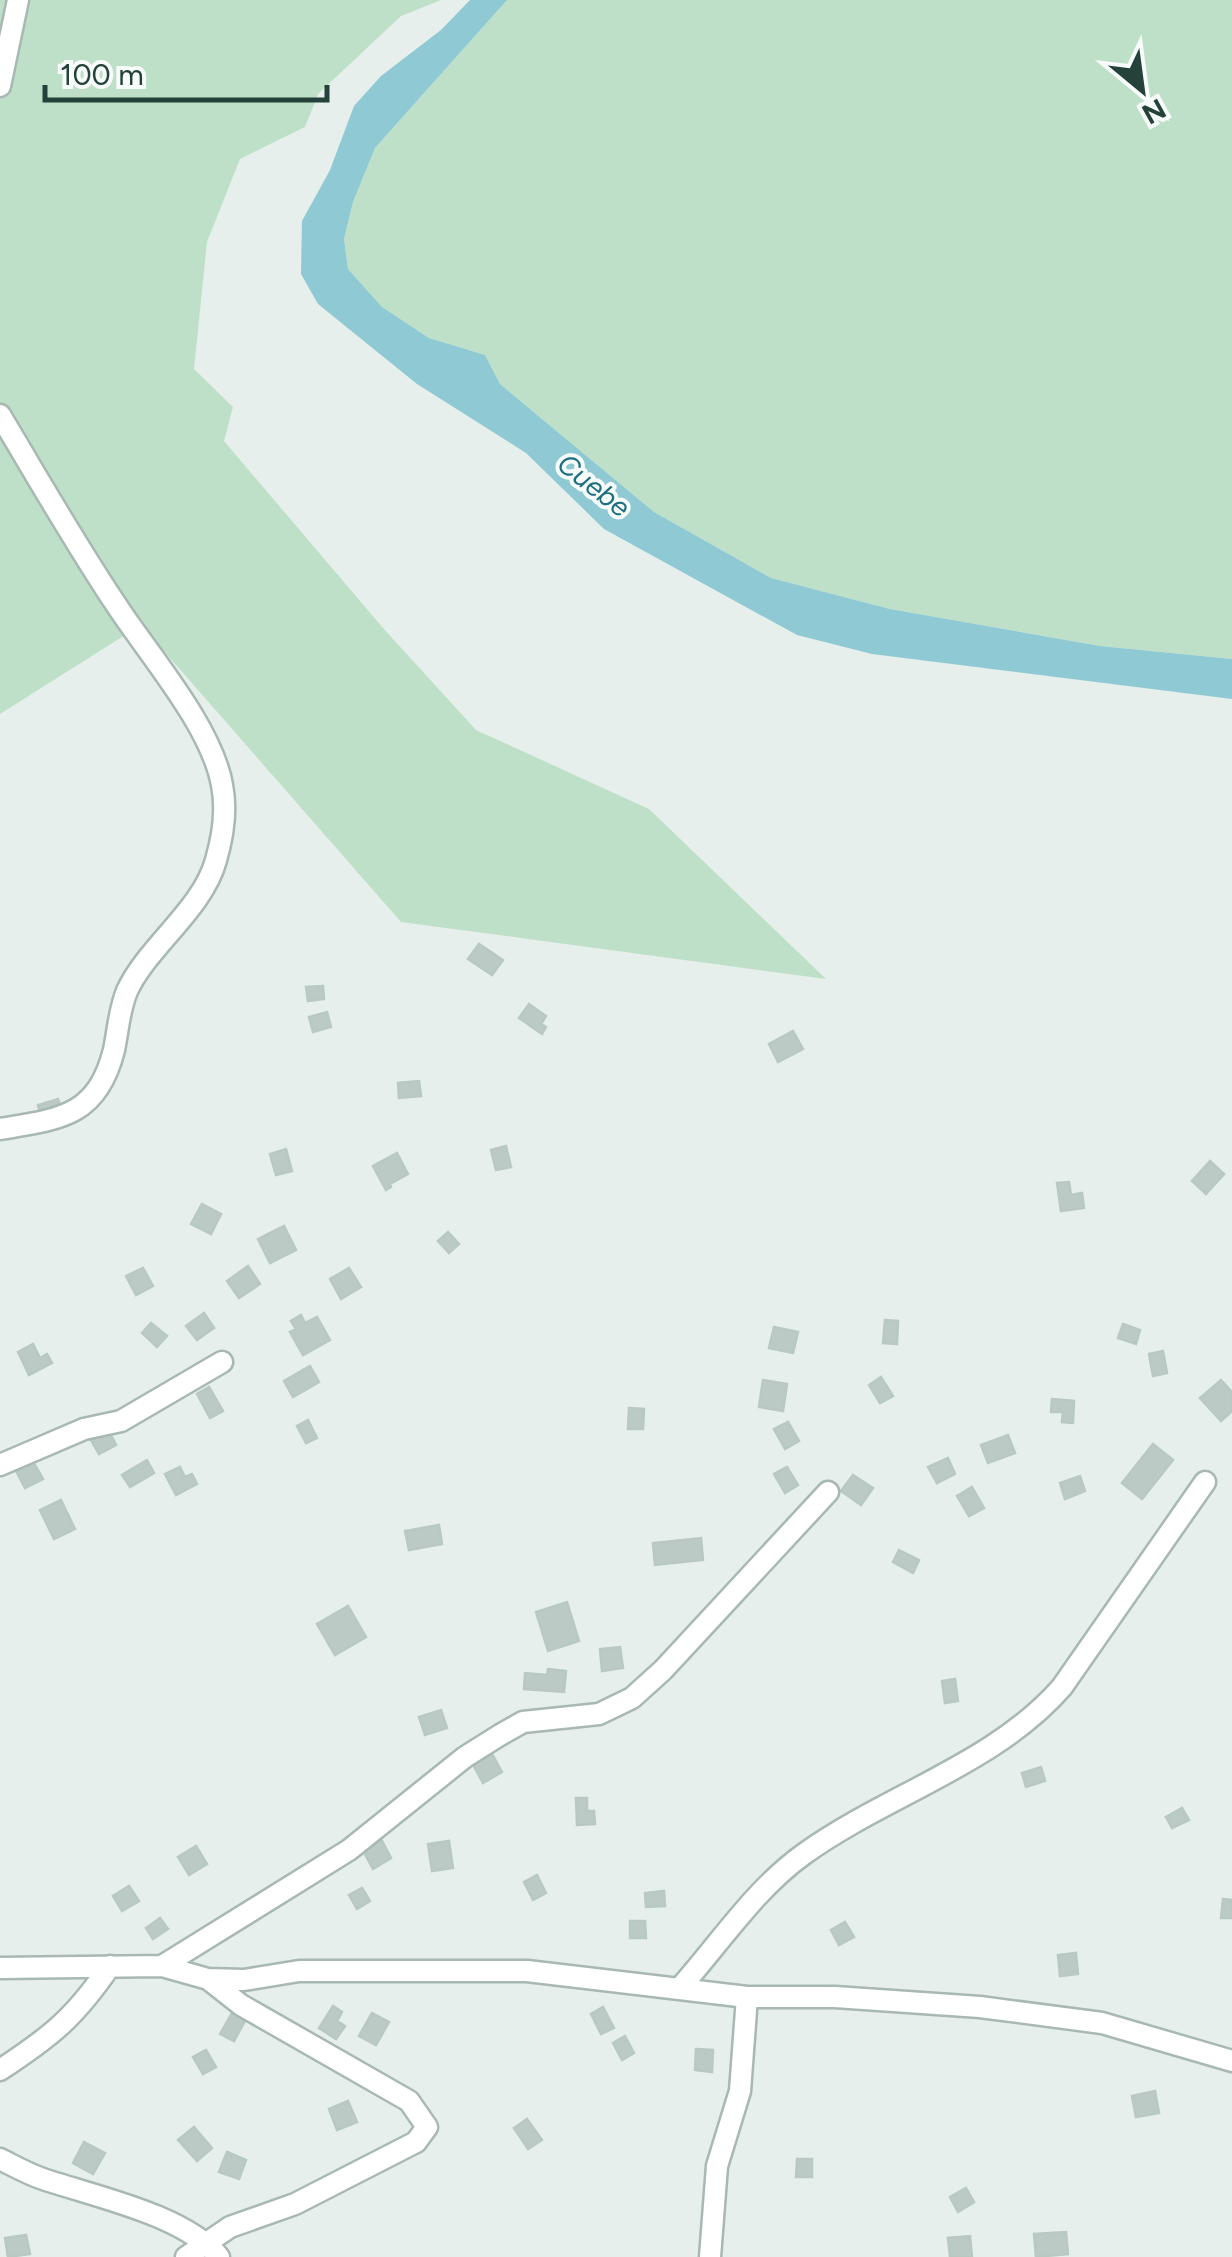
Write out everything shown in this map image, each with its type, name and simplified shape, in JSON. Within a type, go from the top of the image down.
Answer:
[{"type":"street","points":[[0,86],[18,0]]},
{"type":"street","points":[[0,415],[117,606],[180,696],[214,758],[222,786],[224,827],[216,864],[204,888],[128,990],[99,1090],[81,1106],[50,1120],[0,1129]]},
{"type":"street","points":[[0,1466],[84,1429],[132,1416],[222,1362]]},
{"type":"street","points":[[679,1989],[764,1887],[806,1853],[978,1753],[1044,1707],[1205,1482]]},
{"type":"street","points":[[162,1966],[349,1850],[465,1757],[512,1728],[523,1722],[599,1714],[632,1698],[663,1670],[828,1492]]},
{"type":"street","points":[[0,2070],[47,2039],[80,2009],[110,1966]]},
{"type":"street","points":[[0,1968],[162,1966],[208,1979],[244,1980],[299,1971],[527,1971],[747,1997],[835,1998],[1015,2012],[1102,2024],[1232,2062]]},
{"type":"street","points":[[186,2257],[213,2250],[230,2227],[295,2204],[416,2142],[427,2126],[409,2101],[241,2005],[208,1979]]},
{"type":"street","points":[[710,2257],[718,2166],[740,2092],[747,1997]]},
{"type":"street","points":[[0,2159],[40,2178],[122,2202],[213,2250]]},
{"type":"green space","points":[[0,0],[441,0],[401,16],[318,94],[305,127],[240,159],[207,242],[194,369],[233,407],[224,441],[383,628],[476,730],[649,809],[826,979],[401,922],[141,625],[0,714]]},
{"type":"green space","points":[[507,0],[1232,0],[1232,659],[1100,646],[890,609],[771,578],[654,512],[500,384],[485,355],[429,338],[382,307],[348,269],[344,239],[353,202],[375,148]]},
{"type":"water","name":"Cuebe","points":[[470,0],[507,0],[375,148],[353,202],[344,239],[348,269],[382,307],[429,338],[485,355],[500,384],[654,512],[771,578],[890,609],[1100,646],[1232,659],[1232,699],[872,654],[797,635],[604,529],[526,453],[417,384],[318,304],[301,274],[302,221],[330,170],[354,106],[381,76],[441,30]]},
{"type":"building","points":[[479,944],[503,960],[492,975],[468,959]]},
{"type":"building","points":[[323,986],[324,999],[308,1001],[306,987]]},
{"type":"building","points":[[529,1004],[546,1016],[541,1024],[546,1027],[542,1034],[519,1018]]},
{"type":"building","points":[[327,1012],[331,1027],[313,1032],[309,1017]]},
{"type":"building","points":[[793,1031],[803,1049],[778,1062],[769,1044]]},
{"type":"building","points":[[419,1081],[421,1096],[399,1098],[398,1083]]},
{"type":"building","points":[[58,1099],[63,1114],[42,1120],[38,1105]]},
{"type":"building","points":[[506,1146],[511,1167],[496,1170],[491,1150]]},
{"type":"building","points":[[286,1149],[292,1171],[276,1175],[270,1154]]},
{"type":"building","points":[[397,1153],[408,1174],[386,1190],[373,1166]]},
{"type":"building","points":[[1210,1161],[1224,1174],[1206,1194],[1192,1181]]},
{"type":"building","points":[[1069,1182],[1071,1195],[1082,1193],[1084,1208],[1061,1211],[1057,1183]]},
{"type":"building","points":[[202,1204],[221,1214],[211,1234],[191,1224]]},
{"type":"building","points":[[284,1226],[296,1250],[270,1263],[258,1239]]},
{"type":"building","points":[[448,1232],[459,1244],[449,1253],[438,1241]]},
{"type":"building","points":[[248,1266],[260,1284],[239,1298],[227,1281]]},
{"type":"building","points":[[143,1268],[153,1286],[136,1295],[126,1276]]},
{"type":"building","points":[[349,1268],[361,1287],[341,1299],[330,1279]]},
{"type":"building","points":[[204,1313],[214,1328],[197,1340],[186,1326]]},
{"type":"building","points":[[301,1315],[305,1323],[317,1317],[330,1340],[303,1355],[290,1332],[296,1329],[291,1321]]},
{"type":"building","points":[[885,1320],[898,1321],[897,1344],[883,1343]]},
{"type":"building","points":[[151,1323],[167,1336],[157,1347],[142,1333]]},
{"type":"building","points":[[1123,1324],[1140,1330],[1136,1344],[1118,1338]]},
{"type":"building","points":[[774,1327],[798,1332],[793,1353],[769,1348]]},
{"type":"building","points":[[33,1344],[40,1358],[47,1354],[52,1363],[29,1375],[18,1352]]},
{"type":"building","points":[[1163,1351],[1167,1373],[1153,1376],[1149,1354]]},
{"type":"building","points":[[310,1366],[319,1382],[293,1397],[284,1381]]},
{"type":"building","points":[[881,1377],[893,1396],[880,1403],[869,1385]]},
{"type":"building","points":[[763,1380],[787,1384],[783,1411],[759,1407]]},
{"type":"building","points":[[1221,1380],[1232,1392],[1232,1411],[1221,1421],[1200,1398]]},
{"type":"building","points":[[209,1387],[223,1411],[210,1418],[197,1394]]},
{"type":"building","points":[[1052,1399],[1074,1401],[1073,1423],[1062,1422],[1063,1412],[1051,1412]]},
{"type":"building","points":[[629,1408],[644,1409],[643,1429],[628,1429]]},
{"type":"building","points":[[308,1420],[317,1438],[306,1443],[297,1426]]},
{"type":"building","points":[[788,1422],[799,1441],[785,1449],[774,1429]]},
{"type":"building","points":[[109,1431],[116,1445],[99,1454],[91,1440]]},
{"type":"building","points":[[1008,1435],[1015,1453],[988,1463],[981,1445]]},
{"type":"building","points":[[1153,1444],[1173,1460],[1142,1499],[1122,1483]]},
{"type":"building","points":[[30,1456],[43,1479],[25,1488],[13,1465]]},
{"type":"building","points":[[948,1458],[955,1474],[937,1483],[928,1467]]},
{"type":"building","points":[[147,1460],[154,1473],[130,1487],[122,1475]]},
{"type":"building","points":[[180,1467],[185,1477],[192,1474],[197,1484],[176,1495],[165,1474]]},
{"type":"building","points":[[787,1467],[798,1485],[785,1493],[774,1474]]},
{"type":"building","points":[[853,1475],[873,1488],[861,1505],[841,1491]]},
{"type":"building","points":[[1080,1476],[1085,1491],[1065,1499],[1060,1483]]},
{"type":"building","points":[[972,1487],[984,1508],[969,1516],[957,1496]]},
{"type":"building","points":[[61,1500],[75,1529],[54,1539],[40,1510]]},
{"type":"building","points":[[439,1525],[442,1544],[409,1550],[405,1531]]},
{"type":"building","points":[[701,1538],[703,1560],[655,1565],[653,1543]]},
{"type":"building","points":[[899,1550],[919,1560],[913,1573],[893,1562]]},
{"type":"building","points":[[567,1602],[579,1641],[548,1651],[536,1612]]},
{"type":"building","points":[[348,1606],[366,1637],[335,1655],[317,1624]]},
{"type":"building","points":[[620,1647],[623,1668],[602,1671],[600,1649]]},
{"type":"building","points":[[548,1669],[566,1671],[564,1692],[524,1689],[525,1673],[547,1675]]},
{"type":"building","points":[[955,1679],[958,1701],[945,1703],[942,1681]]},
{"type":"building","points":[[441,1710],[447,1728],[425,1735],[419,1717]]},
{"type":"building","points":[[490,1750],[502,1772],[483,1783],[471,1761]]},
{"type":"building","points":[[1041,1767],[1045,1781],[1026,1787],[1022,1773]]},
{"type":"building","points":[[576,1798],[587,1798],[587,1811],[594,1811],[595,1824],[577,1825]]},
{"type":"building","points":[[1182,1808],[1189,1820],[1172,1828],[1166,1817]]},
{"type":"building","points":[[379,1835],[391,1858],[373,1869],[360,1845]]},
{"type":"building","points":[[449,1841],[453,1868],[432,1871],[428,1844]]},
{"type":"building","points":[[196,1846],[207,1864],[189,1875],[178,1857]]},
{"type":"building","points":[[537,1875],[546,1893],[533,1900],[524,1882]]},
{"type":"building","points":[[129,1886],[139,1901],[122,1911],[113,1896]]},
{"type":"building","points":[[362,1888],[370,1901],[357,1909],[349,1895]]},
{"type":"building","points":[[664,1891],[665,1906],[646,1907],[645,1893]]},
{"type":"building","points":[[1223,1899],[1232,1900],[1232,1918],[1221,1918]]},
{"type":"building","points":[[160,1918],[168,1929],[153,1939],[146,1928]]},
{"type":"building","points":[[630,1921],[645,1921],[646,1938],[630,1938]]},
{"type":"building","points":[[845,1922],[854,1937],[839,1945],[831,1930]]},
{"type":"building","points":[[1076,1953],[1078,1974],[1060,1976],[1058,1955]]},
{"type":"building","points":[[333,2006],[342,2012],[337,2021],[345,2026],[336,2039],[319,2028]]},
{"type":"building","points":[[603,2007],[614,2028],[601,2034],[591,2014]]},
{"type":"building","points":[[232,2013],[245,2021],[234,2041],[220,2034]]},
{"type":"building","points":[[372,2013],[389,2022],[376,2045],[359,2036]]},
{"type":"building","points":[[625,2036],[634,2053],[622,2060],[613,2043]]},
{"type":"building","points":[[696,2049],[713,2050],[712,2072],[695,2070]]},
{"type":"building","points":[[206,2050],[216,2067],[203,2074],[193,2057]]},
{"type":"building","points":[[1155,2091],[1159,2113],[1136,2117],[1132,2096]]},
{"type":"building","points":[[348,2101],[357,2122],[337,2130],[329,2109]]},
{"type":"building","points":[[527,2119],[542,2140],[528,2149],[514,2128]]},
{"type":"building","points":[[194,2127],[212,2148],[197,2161],[178,2140]]},
{"type":"building","points":[[84,2142],[105,2153],[93,2174],[73,2163]]},
{"type":"building","points":[[227,2152],[246,2160],[239,2179],[219,2172]]},
{"type":"building","points":[[797,2159],[812,2159],[812,2177],[796,2177]]},
{"type":"building","points":[[966,2188],[974,2202],[958,2212],[950,2197]]},
{"type":"building","points":[[1066,2232],[1068,2254],[1036,2257],[1034,2234]]},
{"type":"building","points":[[26,2235],[30,2254],[8,2257],[5,2238]]},
{"type":"building","points":[[970,2236],[972,2257],[950,2257],[948,2238]]}]
